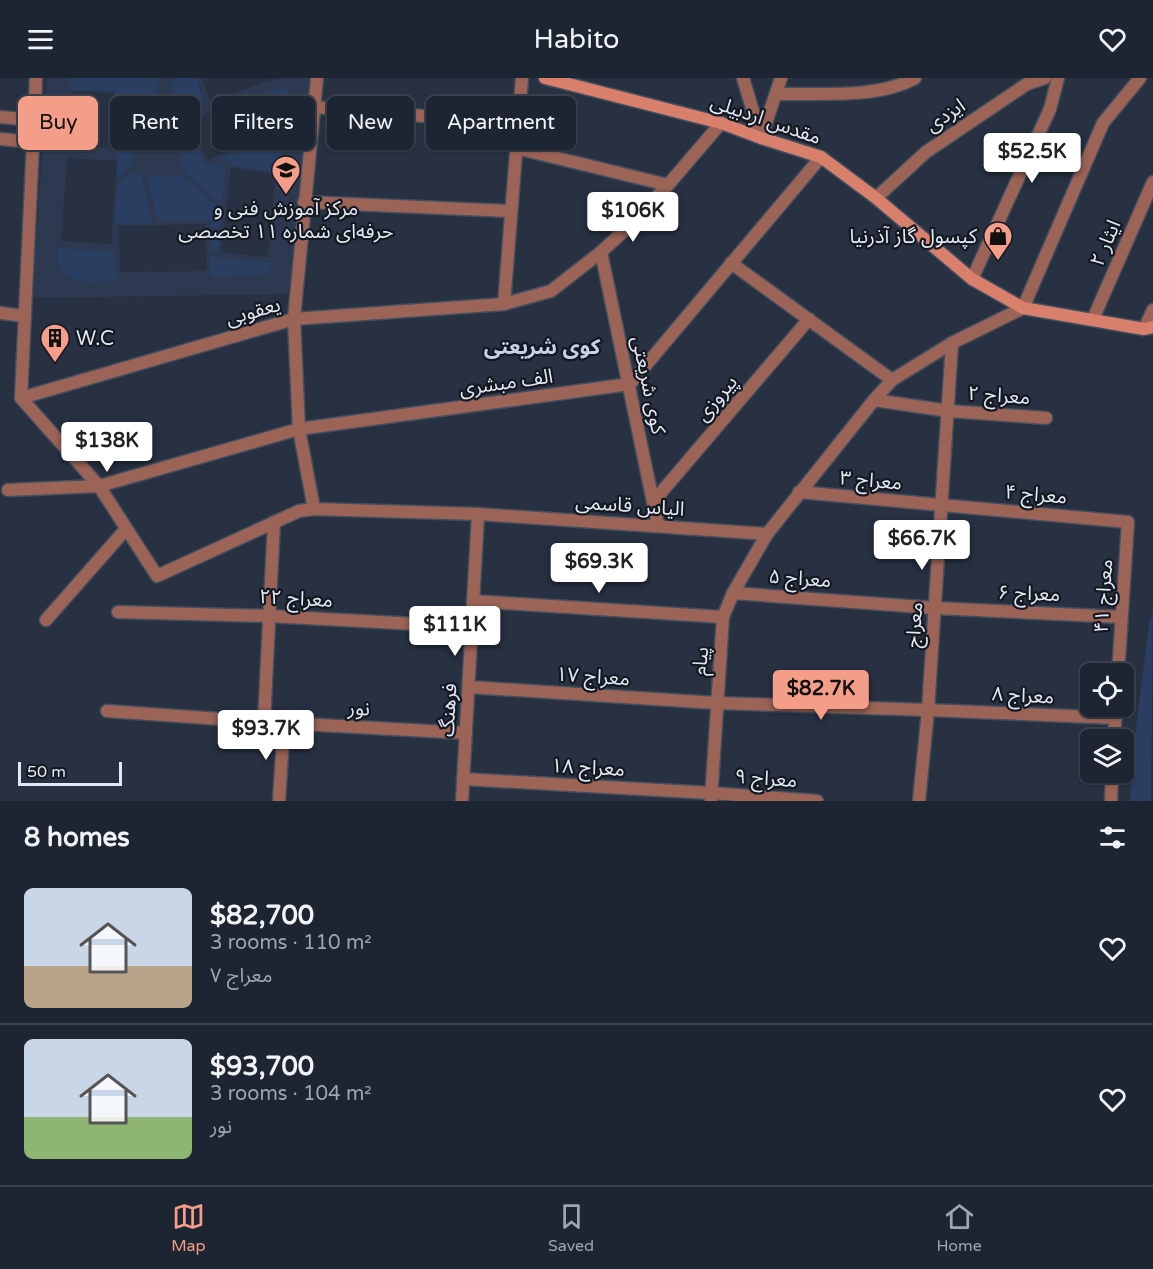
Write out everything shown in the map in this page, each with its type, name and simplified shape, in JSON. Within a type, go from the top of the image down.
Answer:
[{"type":"main road","name":"مقدس اردبیلی","points":[[545,78],[722,123],[821,157],[876,198],[972,279],[1023,308],[1148,328]]},
{"type":"main road","points":[[1148,328],[1153,339]]},
{"type":"street","points":[[35,96],[36,78]]},
{"type":"street","points":[[315,97],[317,78]]},
{"type":"street","points":[[520,96],[522,78]]},
{"type":"street","points":[[743,78],[761,138]]},
{"type":"street","points":[[761,138],[781,78]]},
{"type":"street","points":[[777,94],[862,92],[903,85],[915,78]]},
{"type":"street","name":"ایزدی","points":[[876,198],[926,152],[1027,84],[1045,78]]},
{"type":"street","points":[[972,279],[1050,109],[1058,78]]},
{"type":"street","points":[[767,534],[892,380],[952,343],[1023,308],[1103,123],[1140,78]]},
{"type":"street","points":[[315,107],[426,116]]},
{"type":"street","points":[[0,117],[18,119]]},
{"type":"street","name":"یعقوبی","points":[[21,398],[294,320],[504,304],[551,291],[627,229],[722,123]]},
{"type":"street","points":[[0,139],[18,141]]},
{"type":"street","points":[[33,150],[21,398],[99,486],[126,529],[46,620]]},
{"type":"street","points":[[309,150],[294,320],[299,429],[314,509]]},
{"type":"street","points":[[504,304],[516,150]]},
{"type":"street","points":[[524,150],[668,184]]},
{"type":"street","points":[[630,384],[821,157]]},
{"type":"street","name":"ایثار ۲","points":[[1094,320],[1153,182]]},
{"type":"street","points":[[304,202],[511,211]]},
{"type":"street","name":"کوی شریعتی","points":[[601,252],[658,526]]},
{"type":"street","points":[[731,262],[892,380]]},
{"type":"street","points":[[1148,328],[1153,310]]},
{"type":"street","points":[[0,313],[25,316]]},
{"type":"street","name":"پیروزی","points":[[653,502],[809,319]]},
{"type":"street","name":"معراج","points":[[919,801],[928,710],[952,343]]},
{"type":"street","name":"الف مبشری","points":[[8,490],[99,486],[299,429],[630,384]]},
{"type":"street","name":"معراج ۲","points":[[874,400],[949,411],[1046,418]]},
{"type":"street","name":"معراج ۳","points":[[799,492],[940,506]]},
{"type":"street","name":"معراج ۴","points":[[940,506],[1128,522]]},
{"type":"street","name":"الیاس قاسمی","points":[[126,529],[157,576],[274,522],[314,509],[478,514],[767,534]]},
{"type":"street","name":"فرهنگ","points":[[462,801],[478,514]]},
{"type":"street","points":[[264,722],[274,522]]},
{"type":"street","name":"معراج ۴۱","points":[[1119,663],[1128,522]]},
{"type":"street","name":"پیام","points":[[711,797],[723,616],[733,593],[767,534]]},
{"type":"street","name":"معراج ۵","points":[[733,593],[935,609]]},
{"type":"street","points":[[473,601],[723,616]]},
{"type":"street","name":"معراج ۶","points":[[935,609],[1121,616]]},
{"type":"street","name":"معراج ۲۲","points":[[118,612],[269,616],[472,627]]},
{"type":"street","name":"معراج ۱۷","points":[[469,687],[716,703],[928,710]]},
{"type":"street","name":"معراج ۸","points":[[928,710],[1080,712]]},
{"type":"street","name":"نور","points":[[107,711],[466,733]]},
{"type":"street","points":[[279,801],[284,723]]},
{"type":"street","name":"معراج ۱۸","points":[[463,779],[711,797]]},
{"type":"street","points":[[1111,801],[1112,783]]},
{"type":"street","name":"معراج ۹","points":[[711,797],[817,801]]},
{"type":"shaded area","name":"مرکز آموزش فنی و حرفه‌ای شماره ۱۱ تخصصی","points":[[47,78],[71,78],[71,90],[116,91],[116,96],[114,96],[114,93],[73,91],[73,96],[46,96]]},
{"type":"shaded area","points":[[70,78],[158,78],[157,96],[116,96],[116,91],[71,90]]},
{"type":"shaded area","name":"مرکز آموزش فنی و حرفه‌ای شماره ۱۱ تخصصی","points":[[158,78],[172,78],[171,96],[157,96]]},
{"type":"shaded area","points":[[172,78],[197,78],[205,105],[200,108],[200,96],[171,96]]},
{"type":"shaded area","name":"مرکز آموزش فنی و حرفه‌ای شماره ۱۱ تخصصی","points":[[197,78],[202,78],[210,101],[212,100],[212,113],[200,117],[200,104],[205,105]]},
{"type":"shaded area","name":"مرکز آموزش فنی و حرفه‌ای شماره ۱۱ تخصصی","points":[[265,78],[268,82],[282,78],[310,78],[308,96],[225,96],[266,82]]},
{"type":"shaded area","points":[[282,87],[290,94],[289,96],[257,96]]},
{"type":"shaded area","name":"مرکز آموزش فنی و حرفه‌ای شماره ۱۱ تخصصی","points":[[200,141],[207,160],[232,150],[240,150],[218,159],[232,163],[232,166],[280,173],[282,150],[303,150],[287,294],[37,298],[34,295],[42,150],[98,150],[98,147],[110,147],[110,150],[184,150],[181,169],[205,163],[200,150]],"holes":[[[67,158],[117,161],[117,159],[133,164],[117,180],[117,165],[111,244],[61,241]],[[231,168],[276,174],[268,257],[221,252]],[[206,224],[207,271],[120,272],[119,226]]]},
{"type":"shaded area","points":[[112,150],[133,150],[133,164],[116,180],[117,159]]},
{"type":"shaded area","points":[[180,150],[200,150],[205,163],[225,168],[222,205],[181,169]]},
{"type":"shaded area","points":[[239,150],[282,150],[280,173],[232,166],[232,163],[217,159]]},
{"type":"shaded area","points":[[129,174],[141,174],[152,223],[114,224],[118,185]]},
{"type":"shaded area","points":[[182,175],[222,211],[220,228],[210,227],[211,221],[157,220],[147,176]]},
{"type":"shaded area","points":[[220,232],[218,251],[211,251],[211,233]]},
{"type":"shaded area","points":[[59,248],[113,252],[117,281],[91,282],[69,276],[57,263]]},
{"type":"shaded area","points":[[210,257],[272,263],[272,268],[264,275],[210,277]]},
{"type":"shaded area","points":[[1153,611],[1151,801],[1130,801],[1131,783],[1134,783],[1134,744],[1149,624]]},
{"type":"place","name":"مرکز آموزش فنی و حرفه‌ای شماره ۱۱ تخصصی","points":[[286,196]]},
{"type":"place","name":"کپسول گاز آذرنیا","points":[[998,262]]},
{"type":"place","name":"W.C","points":[[55,364]]},
{"type":"district","name":"کوی شریعتی","points":[[542,347]]}]
